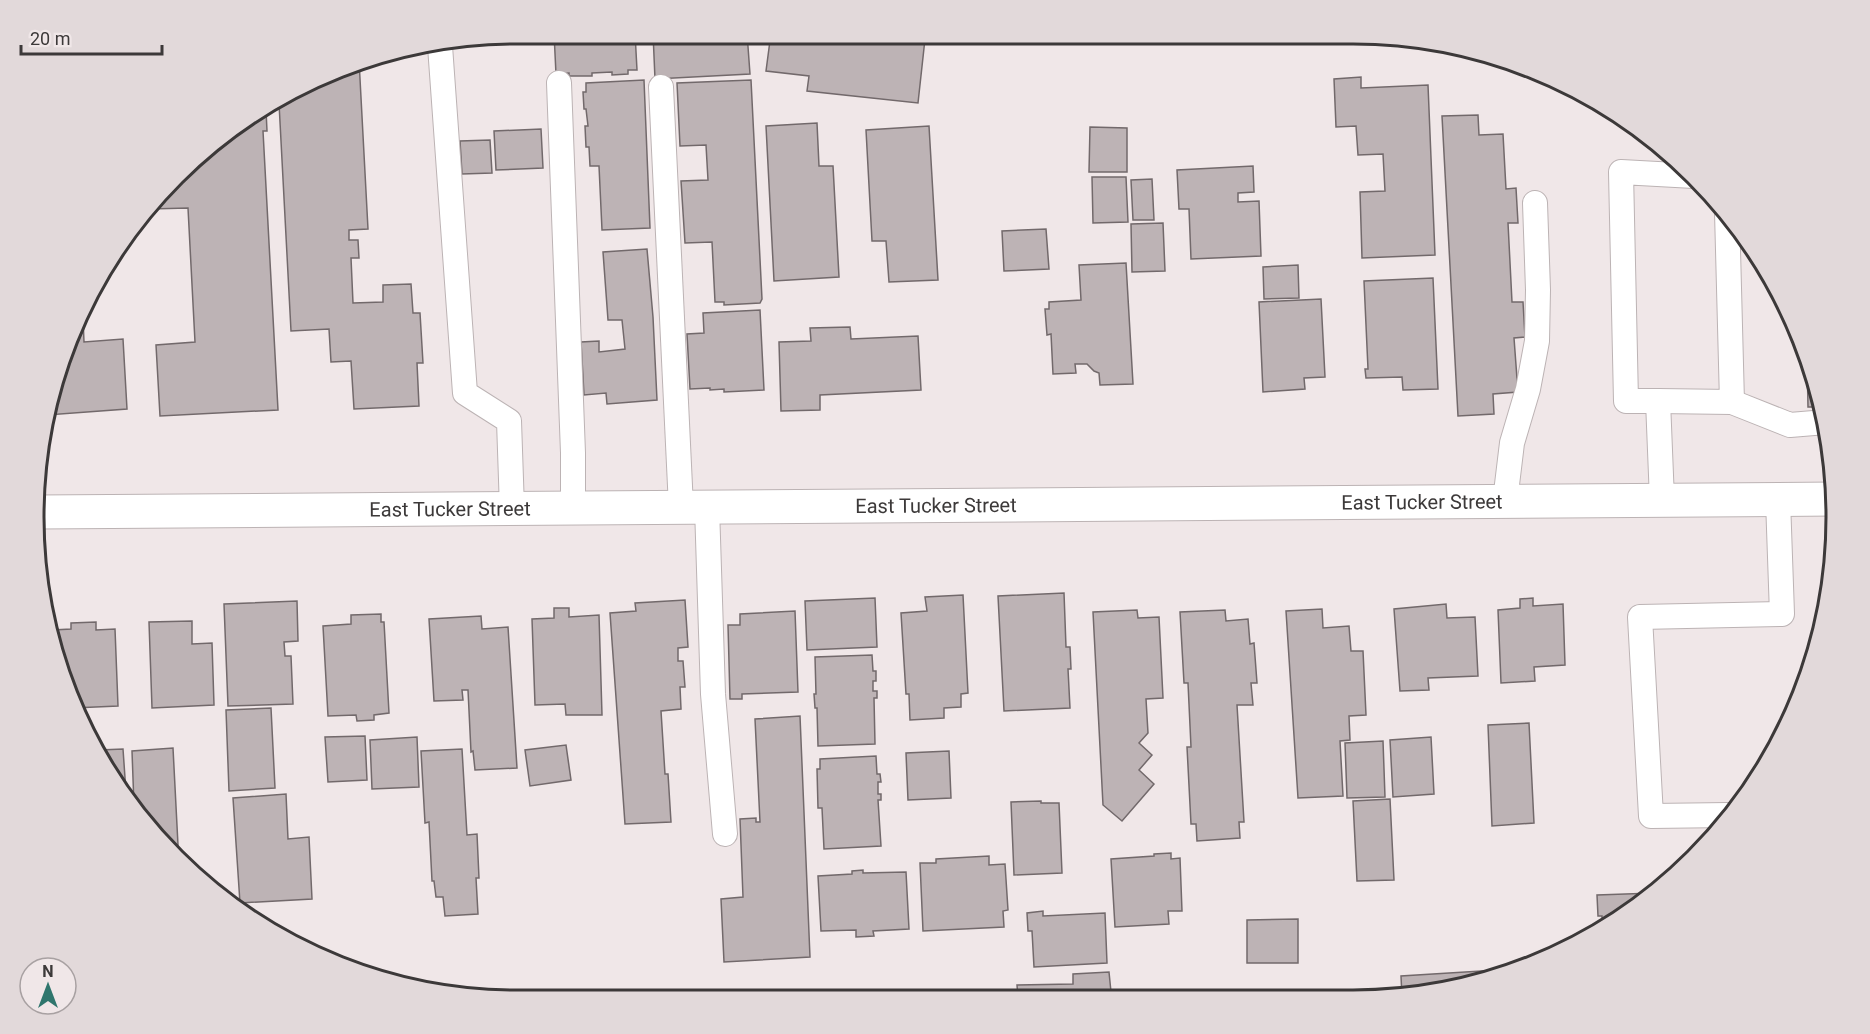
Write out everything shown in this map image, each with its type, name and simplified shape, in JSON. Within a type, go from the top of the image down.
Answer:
[{"type":"street","name":"East Tucker Street","points":[[44,512],[1825,499]]},
{"type":"lane","points":[[440,50],[465,393],[509,421],[512,509]]},
{"type":"lane","points":[[559,84],[573,453],[573,508]]},
{"type":"lane","points":[[661,87],[694,507],[725,834]]},
{"type":"lane","points":[[1681,175],[1621,172],[1626,401],[1732,402],[1790,424],[1816,423]]},
{"type":"lane","points":[[1505,501],[1512,443],[1528,388],[1537,341],[1538,290],[1534,203]]},
{"type":"lane","points":[[1727,227],[1732,402]]},
{"type":"lane","points":[[1658,401],[1662,500]]},
{"type":"lane","points":[[1721,815],[1651,816],[1640,617],[1782,614],[1778,500]]},
{"type":"building","points":[[555,44],[636,44],[637,70],[628,70],[628,74],[612,75],[612,72],[592,73],[592,76],[569,76],[569,73],[556,74]]},
{"type":"building","points":[[653,44],[748,44],[750,74],[655,79]]},
{"type":"building","points":[[770,44],[924,44],[918,103],[807,91],[809,76],[766,71]]},
{"type":"building","points":[[360,71],[368,229],[349,230],[349,240],[358,240],[359,258],[351,258],[353,303],[383,302],[383,285],[411,284],[413,313],[420,313],[423,363],[417,363],[419,406],[354,409],[351,361],[331,362],[329,329],[291,331],[279,107],[308,92]]},
{"type":"building","points":[[1361,77],[1361,88],[1428,85],[1435,255],[1362,258],[1360,192],[1385,191],[1383,154],[1358,155],[1356,126],[1336,127],[1334,79]]},
{"type":"building","points":[[644,80],[650,228],[602,230],[599,166],[590,166],[589,147],[586,147],[585,126],[588,126],[583,92],[586,92],[586,83]]},
{"type":"building","points":[[751,80],[762,299],[760,303],[724,305],[724,302],[715,302],[712,242],[685,243],[681,181],[708,180],[706,145],[680,146],[677,83]]},
{"type":"building","points":[[266,115],[267,131],[263,131],[278,410],[160,416],[156,345],[195,342],[188,208],[158,209],[205,161]]},
{"type":"building","points":[[1478,115],[1479,135],[1503,134],[1506,189],[1516,188],[1518,223],[1508,223],[1512,302],[1523,302],[1525,337],[1514,338],[1518,392],[1493,394],[1494,414],[1458,416],[1442,116]]},
{"type":"building","points":[[817,123],[819,166],[833,166],[839,277],[774,281],[766,126]]},
{"type":"building","points":[[929,126],[938,280],[889,282],[886,241],[872,241],[866,130]]},
{"type":"building","points":[[1090,127],[1127,128],[1127,172],[1089,172]]},
{"type":"building","points":[[541,129],[543,168],[496,170],[494,131]]},
{"type":"building","points":[[490,140],[492,173],[462,174],[460,141]]},
{"type":"building","points":[[1253,166],[1254,192],[1238,193],[1238,202],[1259,201],[1261,256],[1191,259],[1189,209],[1179,209],[1177,170]]},
{"type":"building","points":[[1092,177],[1126,177],[1128,222],[1093,223]]},
{"type":"building","points":[[1152,179],[1154,220],[1133,220],[1131,180]]},
{"type":"building","points":[[1163,223],[1165,271],[1132,272],[1131,224]]},
{"type":"building","points":[[1046,229],[1049,269],[1004,271],[1002,231]]},
{"type":"building","points":[[647,249],[657,400],[607,404],[606,393],[584,395],[581,342],[599,341],[599,352],[625,349],[622,320],[608,320],[603,252]]},
{"type":"building","points":[[1126,263],[1133,384],[1100,385],[1099,373],[1087,364],[1075,364],[1076,373],[1053,374],[1051,334],[1047,335],[1045,309],[1049,309],[1049,302],[1081,300],[1079,265]]},
{"type":"building","points":[[1298,265],[1299,298],[1264,299],[1263,267]]},
{"type":"building","points":[[1433,278],[1438,389],[1403,390],[1402,377],[1366,378],[1365,369],[1368,369],[1364,281]]},
{"type":"building","points":[[1321,299],[1325,377],[1304,378],[1305,389],[1263,392],[1259,302]]},
{"type":"building","points":[[760,310],[764,390],[724,392],[724,389],[690,389],[687,334],[704,333],[703,313]]},
{"type":"building","points":[[850,327],[851,339],[918,336],[921,390],[820,395],[820,410],[781,411],[779,342],[811,341],[810,328]]},
{"type":"building","points":[[83,328],[84,342],[123,339],[127,409],[55,414],[69,365]]},
{"type":"building","points":[[1808,386],[1813,407],[1808,407]]},
{"type":"building","points":[[1064,593],[1066,647],[1070,647],[1071,669],[1068,669],[1070,708],[1004,711],[998,596]]},
{"type":"building","points":[[963,595],[968,693],[961,694],[961,707],[944,708],[944,718],[910,720],[909,694],[906,694],[901,613],[927,611],[925,597]]},
{"type":"building","points":[[875,598],[877,647],[807,650],[805,601]]},
{"type":"building","points":[[1533,598],[1533,606],[1563,604],[1565,665],[1534,667],[1535,681],[1501,683],[1498,610],[1520,608],[1520,599]]},
{"type":"building","points":[[685,600],[688,647],[678,648],[678,661],[683,661],[685,687],[680,687],[681,709],[661,711],[671,822],[625,824],[610,613],[636,611],[635,603]]},
{"type":"building","points":[[297,601],[298,641],[284,642],[285,656],[291,656],[293,704],[228,706],[224,604]]},
{"type":"building","points":[[1446,604],[1447,618],[1475,617],[1478,676],[1428,678],[1429,690],[1400,691],[1394,609]]},
{"type":"building","points":[[554,608],[569,608],[569,617],[599,615],[602,715],[566,715],[565,704],[535,705],[532,619],[554,618]]},
{"type":"building","points":[[1322,609],[1323,628],[1349,626],[1351,651],[1363,651],[1366,715],[1349,716],[1350,740],[1340,741],[1343,796],[1298,798],[1286,611]]},
{"type":"building","points":[[1137,610],[1138,618],[1159,617],[1163,698],[1146,699],[1148,733],[1139,743],[1152,755],[1139,770],[1154,784],[1122,821],[1103,805],[1093,612]]},
{"type":"building","points":[[1225,610],[1226,621],[1248,619],[1250,644],[1254,643],[1257,683],[1251,683],[1253,705],[1237,705],[1244,822],[1239,822],[1240,838],[1197,841],[1196,824],[1191,824],[1187,747],[1191,747],[1188,683],[1184,683],[1180,612]]},
{"type":"building","points":[[795,611],[798,692],[742,694],[742,699],[730,699],[728,625],[740,625],[740,614]]},
{"type":"building","points":[[381,614],[381,622],[384,622],[389,713],[374,715],[374,720],[357,721],[356,715],[328,716],[323,626],[351,624],[351,615]]},
{"type":"building","points":[[481,616],[482,629],[508,627],[517,768],[475,770],[473,751],[471,752],[468,690],[462,690],[463,700],[434,701],[429,619]]},
{"type":"building","points":[[192,621],[192,644],[212,643],[214,705],[152,708],[149,622]]},
{"type":"building","points":[[96,622],[96,630],[115,629],[118,706],[84,708],[69,669],[58,630],[71,629],[71,623]]},
{"type":"building","points":[[872,655],[873,671],[876,671],[873,691],[877,691],[877,698],[874,698],[875,744],[818,746],[817,708],[815,708],[814,694],[816,694],[815,657]]},
{"type":"building","points":[[271,708],[275,788],[229,791],[226,710]]},
{"type":"building","points":[[800,716],[810,957],[724,962],[721,899],[743,897],[740,819],[756,818],[756,822],[760,822],[755,719]]},
{"type":"building","points":[[1529,723],[1534,823],[1492,826],[1488,725]]},
{"type":"building","points":[[365,736],[367,780],[328,782],[325,737]]},
{"type":"building","points":[[417,737],[419,787],[372,789],[370,740]]},
{"type":"building","points":[[1431,737],[1434,794],[1393,797],[1390,740]]},
{"type":"building","points":[[1383,741],[1385,797],[1347,798],[1345,743]]},
{"type":"building","points":[[566,745],[571,780],[530,786],[525,750]]},
{"type":"building","points":[[173,748],[178,845],[161,829],[134,795],[132,751]]},
{"type":"building","points":[[123,749],[125,783],[123,780],[105,750]]},
{"type":"building","points":[[462,749],[467,835],[477,834],[478,914],[445,916],[443,897],[436,897],[434,881],[432,881],[429,822],[425,823],[421,751]]},
{"type":"building","points":[[949,751],[951,798],[908,800],[906,753]]},
{"type":"building","points":[[876,756],[877,774],[880,774],[881,782],[878,782],[878,794],[881,794],[881,800],[878,800],[881,846],[824,849],[822,808],[818,808],[817,769],[820,769],[820,759]]},
{"type":"building","points":[[286,794],[288,839],[309,837],[312,899],[243,903],[240,901],[233,798]]},
{"type":"building","points":[[1390,799],[1394,880],[1357,881],[1353,801]]},
{"type":"building","points":[[1041,801],[1041,803],[1059,803],[1062,873],[1014,875],[1011,802]]},
{"type":"building","points":[[1171,853],[1171,859],[1180,858],[1182,911],[1168,911],[1169,924],[1115,927],[1111,859]]},
{"type":"building","points":[[989,856],[989,865],[1005,864],[1008,910],[1003,911],[1004,927],[923,931],[920,863],[936,863],[936,859]]},
{"type":"building","points":[[863,870],[863,873],[906,872],[909,929],[873,931],[874,936],[856,937],[856,930],[821,931],[818,876],[852,874],[852,871]]},
{"type":"building","points":[[1640,893],[1602,920],[1602,916],[1598,916],[1597,895]]},
{"type":"building","points":[[1043,911],[1043,916],[1105,913],[1107,963],[1034,967],[1032,931],[1028,931],[1027,913]]},
{"type":"building","points":[[1298,919],[1298,963],[1247,963],[1247,920]]},
{"type":"building","points":[[1487,971],[1445,981],[1402,987],[1401,976]]},
{"type":"building","points":[[1109,972],[1111,990],[1017,990],[1017,985],[1073,984],[1073,974]]}]
